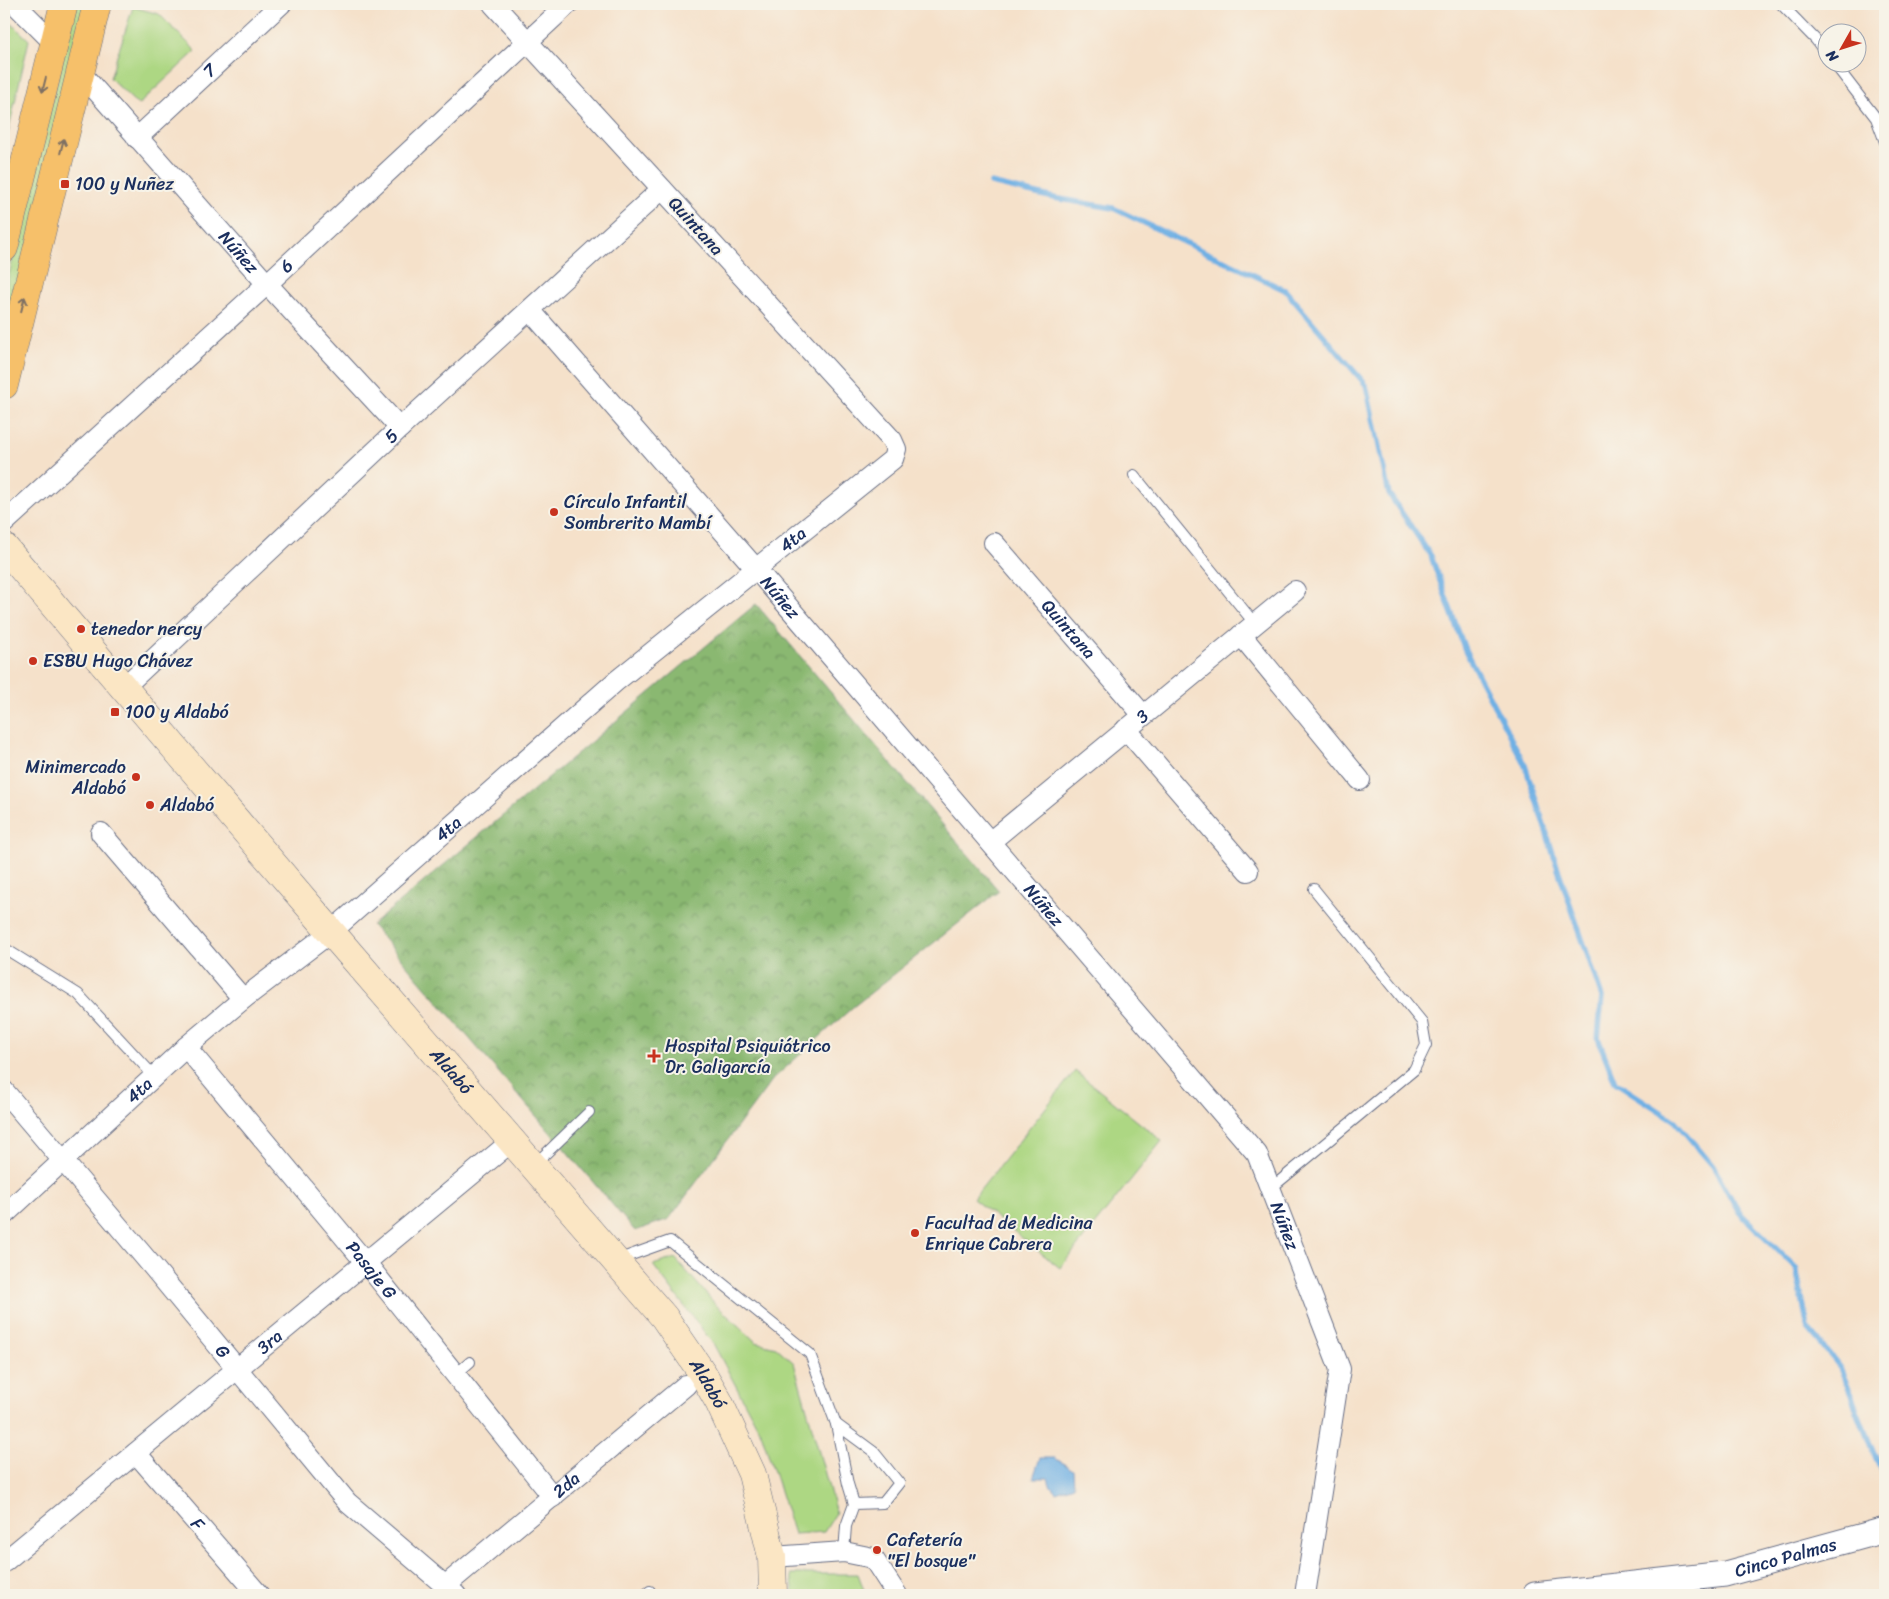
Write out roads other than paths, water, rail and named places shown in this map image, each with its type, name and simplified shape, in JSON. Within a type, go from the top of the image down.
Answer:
[{"type":"highway","points":[[4,248],[64,4]]},
{"type":"highway","points":[[4,386],[97,4]]},
{"type":"main road","name":"Aldabó","points":[[4,547],[331,932],[664,1317],[703,1374],[719,1402],[752,1474],[772,1557],[773,1595]]},
{"type":"street","points":[[15,4],[54,43]]},
{"type":"street","name":"7","points":[[137,138],[281,4]]},
{"type":"street","name":"Quintana","points":[[493,4],[892,440],[896,449]]},
{"type":"street","name":"6","points":[[4,523],[267,284],[526,40],[568,4]]},
{"type":"street","name":"Núñez","points":[[80,72],[267,284],[400,428]]},
{"type":"street","name":"5","points":[[123,688],[400,428],[662,189]]},
{"type":"street","name":"Núñez","points":[[530,310],[756,569],[1257,1154],[1340,1370],[1305,1595]]},
{"type":"street","name":"4ta","points":[[4,1215],[186,1047],[243,999],[331,932],[615,682],[893,459],[896,449]]},
{"type":"street","name":"Quintana","points":[[994,544],[1143,715]]},
{"type":"street","name":"3","points":[[990,841],[1295,591]]},
{"type":"street","points":[[1248,629],[1360,780]]},
{"type":"street","points":[[1126,729],[1248,871]]},
{"type":"street","points":[[101,833],[243,999]]},
{"type":"street","name":"Pasaje G","points":[[186,1047],[366,1263],[463,1368],[553,1497]]},
{"type":"street","name":"G","points":[[4,1092],[64,1160],[238,1370],[337,1484],[347,1502],[451,1591]]},
{"type":"street","name":"3ra","points":[[4,1562],[512,1141]]},
{"type":"street","name":"2da","points":[[451,1591],[553,1497],[599,1461],[686,1385]]},
{"type":"street","name":"F","points":[[136,1453],[170,1498],[259,1595]]},
{"type":"street","name":"Cinco Palmas","points":[[1535,1595],[1726,1574],[1885,1530]]},
{"type":"street","points":[[772,1557],[844,1552],[873,1558],[897,1595]]},
{"type":"lane","points":[[1781,4],[1816,40]]},
{"type":"lane","points":[[1841,72],[1876,118],[1885,142]]},
{"type":"lane","points":[[1134,475],[1248,629]]},
{"type":"lane","points":[[1270,1189],[1414,1070],[1426,1044],[1422,1022],[1314,889]]},
{"type":"lane","points":[[4,948],[78,994],[154,1076]]},
{"type":"lane","points":[[533,1166],[589,1112]]},
{"type":"lane","points":[[616,1261],[670,1240],[810,1354],[836,1424],[854,1504],[846,1526],[844,1552]]},
{"type":"lane","points":[[836,1424],[874,1452],[899,1483],[883,1503],[854,1504]]},
{"type":"water","points":[[1040,1458],[1055,1458],[1073,1470],[1074,1486],[1056,1492],[1050,1485],[1048,1478],[1033,1478]]},
{"type":"waterway","points":[[991,183],[1054,198],[1113,208],[1285,290],[1366,385],[1389,494],[1431,556],[1465,650],[1525,765],[1602,997],[1598,1038],[1615,1082],[1675,1121],[1713,1166],[1739,1212],[1796,1268],[1808,1328],[1840,1367],[1885,1481]]},
{"type":"place","name":"100 y Nuñez","points":[[65,184]]},
{"type":"place","name":"Círculo Infantil Sombrerito Mambí","points":[[554,512]]},
{"type":"place","name":"tenedor nercy","points":[[81,629]]},
{"type":"place","name":"ESBU Hugo Chávez","points":[[33,661]]},
{"type":"place","name":"100 y Aldabó","points":[[115,712]]},
{"type":"place","name":"Minimercado Aldabó","points":[[136,777]]},
{"type":"place","name":"Aldabó","points":[[150,805]]},
{"type":"place","name":"Hospital Psiquiátrico Dr. Galigarcía","points":[[654,1056]]},
{"type":"place","name":"Facultad de Medicina Enrique Cabrera","points":[[915,1233]]},
{"type":"place","name":"Cafetería \"El bosque\"","points":[[877,1550]]}]
